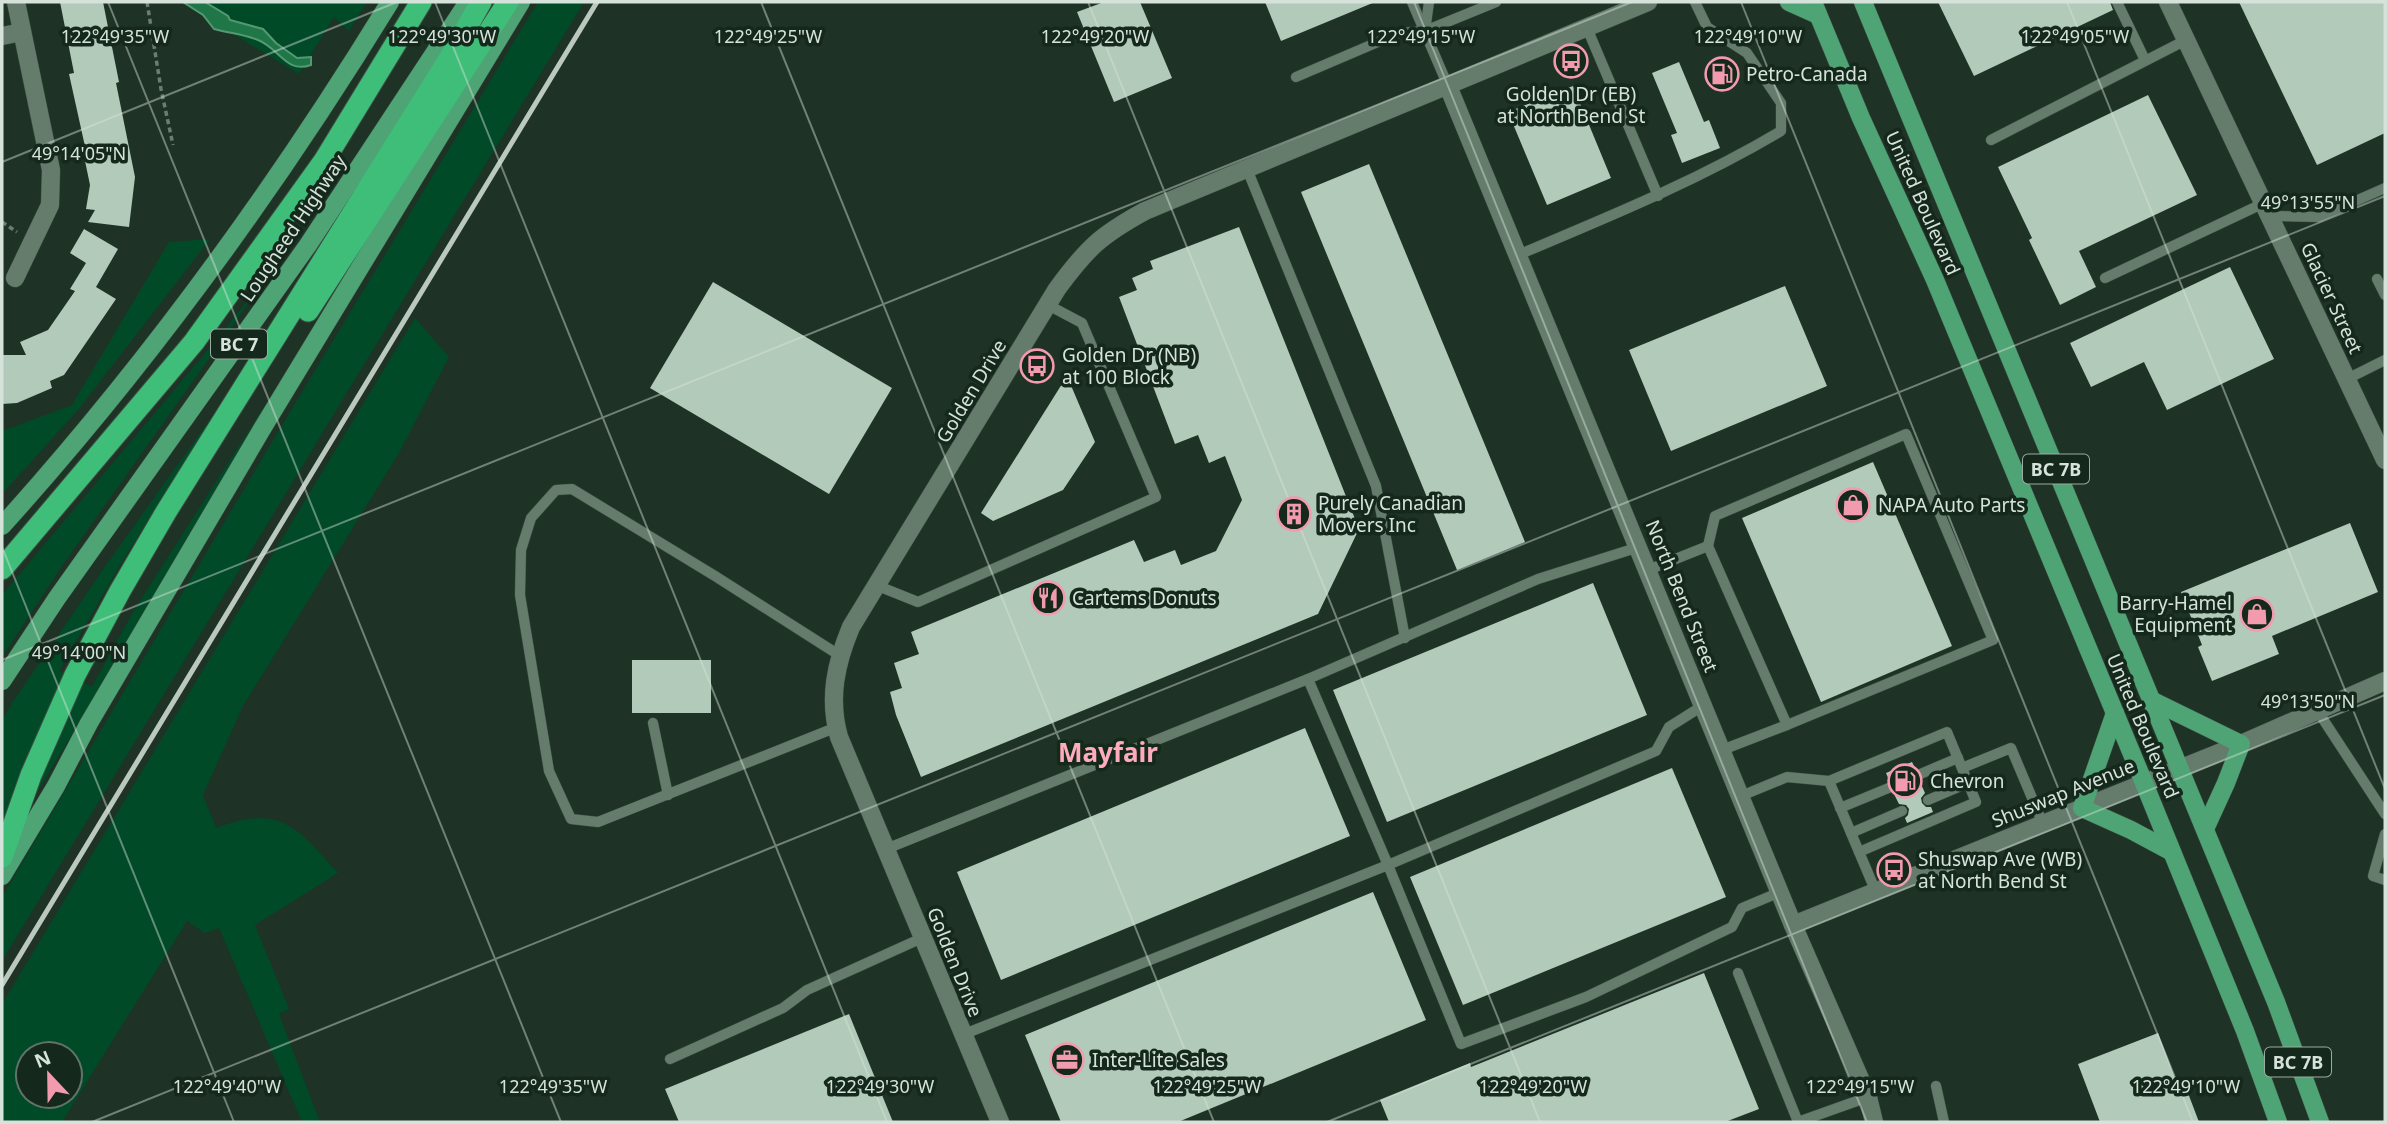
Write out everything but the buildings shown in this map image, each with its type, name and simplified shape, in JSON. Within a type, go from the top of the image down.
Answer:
[{"type":"highway","points":[[2,569],[194,342],[324,161],[421,2]]},
{"type":"highway","points":[[2,858],[31,775],[80,666],[160,522],[438,78],[481,2]]},
{"type":"highway","points":[[80,666],[508,2]]},
{"type":"main road","points":[[2,526],[76,442],[173,321],[287,163],[390,2]]},
{"type":"main road","name":"Lougheed Highway","points":[[2,681],[64,588],[296,263],[468,2]]},
{"type":"main road","points":[[2,876],[262,429],[521,2]]},
{"type":"main road","points":[[1789,2],[1815,8]]},
{"type":"main road","name":"United Boulevard","points":[[1864,2],[2276,1002],[2320,1122]]},
{"type":"main road","name":"United Boulevard","points":[[1815,8],[1935,280],[2115,713],[2245,1031],[2278,1122]]},
{"type":"main road","points":[[2151,700],[2241,744],[2227,783],[2205,829]]},
{"type":"main road","points":[[2115,713],[2082,807],[2172,852]]},
{"type":"street","points":[[15,278],[50,205],[51,170],[16,2]]},
{"type":"street","name":"Golden Drive","points":[[998,1122],[836,727],[834,684],[839,655],[852,627],[1048,304],[1076,263],[1110,230],[1145,211],[1648,2]]},
{"type":"street","name":"Glacier Street","points":[[2168,2],[2385,460]]},
{"type":"street","points":[[2,36],[22,32]]},
{"type":"street","name":"North Bend Street","points":[[1448,86],[1793,925],[1868,1097],[1874,1122]]},
{"type":"street","name":"Shuswap Avenue","points":[[1793,925],[2241,744],[2385,681]]},
{"type":"lane","points":[[1412,2],[1448,86]]},
{"type":"lane","points":[[1424,31],[1429,2]]},
{"type":"lane","points":[[1296,77],[1399,33],[1424,31],[1496,2]]},
{"type":"lane","points":[[1518,255],[1658,196],[1734,159],[1781,131],[1781,103],[1748,53],[1707,27],[1695,2]]},
{"type":"lane","points":[[2117,2],[2146,60]]},
{"type":"lane","points":[[1587,27],[1658,196]]},
{"type":"lane","points":[[1990,140],[2186,40]]},
{"type":"lane","points":[[1247,169],[1376,486],[1405,638]]},
{"type":"lane","points":[[2105,278],[2267,210],[2319,217],[2385,188]]},
{"type":"lane","points":[[2377,279],[2385,295]]},
{"type":"lane","points":[[878,586],[918,602],[1156,497],[1082,323],[1048,304]]},
{"type":"lane","points":[[2347,379],[2385,360]]},
{"type":"lane","points":[[1722,750],[1787,725],[1993,640],[1906,434],[1715,516],[1707,546],[1787,725]]},
{"type":"lane","points":[[836,727],[598,822],[570,819],[549,771],[520,595],[521,550],[531,518],[556,490],[572,489],[839,655]]},
{"type":"lane","points":[[1648,570],[1707,546]]},
{"type":"lane","points":[[886,849],[1308,679],[1538,579],[1639,547]]},
{"type":"lane","points":[[1308,679],[1461,1044],[1586,997],[1732,927],[1742,908],[1780,892]]},
{"type":"lane","points":[[962,1035],[1388,865],[1656,751],[1669,727],[1704,705]]},
{"type":"lane","points":[[2318,710],[2385,814]]},
{"type":"lane","points":[[653,723],[668,795]]},
{"type":"lane","points":[[1741,796],[1787,777],[1829,781],[1947,732],[1976,802],[1859,852]]},
{"type":"lane","points":[[1917,775],[2011,748],[2043,824]]},
{"type":"lane","points":[[1829,781],[1876,892]]},
{"type":"lane","points":[[1928,800],[1968,783]]},
{"type":"lane","points":[[1840,808],[1891,787]]},
{"type":"lane","points":[[1851,833],[1902,811]]},
{"type":"lane","points":[[2385,834],[2373,876],[2385,880]]},
{"type":"lane","points":[[670,1059],[783,1008],[807,990],[922,938]]},
{"type":"lane","points":[[1738,973],[1798,1122],[1868,1097]]},
{"type":"lane","points":[[1936,1086],[1944,1122]]},
{"type":"path","points":[[147,2],[160,89],[173,145]]},
{"type":"path","points":[[2,222],[17,232]]},
{"type":"shaded area","points":[[180,2],[367,2],[349,31],[334,17],[299,74]]},
{"type":"shaded area","points":[[183,2],[205,2],[230,20],[263,29],[276,43],[297,58],[311,57],[311,65],[295,66],[258,40],[214,29],[203,15]]},
{"type":"shaded area","points":[[538,2],[584,2],[2,961],[2,897],[285,420]]},
{"type":"shaded area","points":[[210,239],[78,410],[2,494],[2,431],[72,405],[169,242]]},
{"type":"shaded area","points":[[254,292],[64,563],[2,657],[2,595]]},
{"type":"shaded area","points":[[415,318],[449,357],[399,453],[243,706],[203,795],[216,828],[257,818],[286,824],[310,843],[338,873],[255,925],[289,1009],[279,1014],[320,1122],[302,1122],[219,928],[205,933],[187,921],[84,1087],[84,1040],[14,1040],[14,1110],[69,1110],[62,1122],[2,1122],[2,1004]]},
{"type":"shaded area","points":[[268,400],[2,849],[2,721],[12,703],[220,405],[119,567],[59,671],[92,687],[133,612]]},
{"type":"railway","points":[[2,985],[597,2]]},
{"type":"place","name":"Golden Dr (EB) at North Bend St","points":[[1571,61]]},
{"type":"place","name":"Petro-Canada","points":[[1722,74]]},
{"type":"place","name":"Golden Dr (NB) at 100 Block","points":[[1037,366]]},
{"type":"place","name":"NAPA Auto Parts","points":[[1853,505]]},
{"type":"place","name":"Purely Canadian Movers Inc","points":[[1294,514]]},
{"type":"place","name":"Cartems Donuts","points":[[1048,598]]},
{"type":"place","name":"Barry-Hamel Equipment","points":[[2257,614]]},
{"type":"place","name":"Chevron","points":[[1905,781]]},
{"type":"place","name":"Shuswap Ave (WB) at North Bend St","points":[[1894,870]]},
{"type":"place","name":"Inter-Lite Sales","points":[[1067,1060]]},
{"type":"district","name":"Mayfair","points":[[1108,752]]}]
